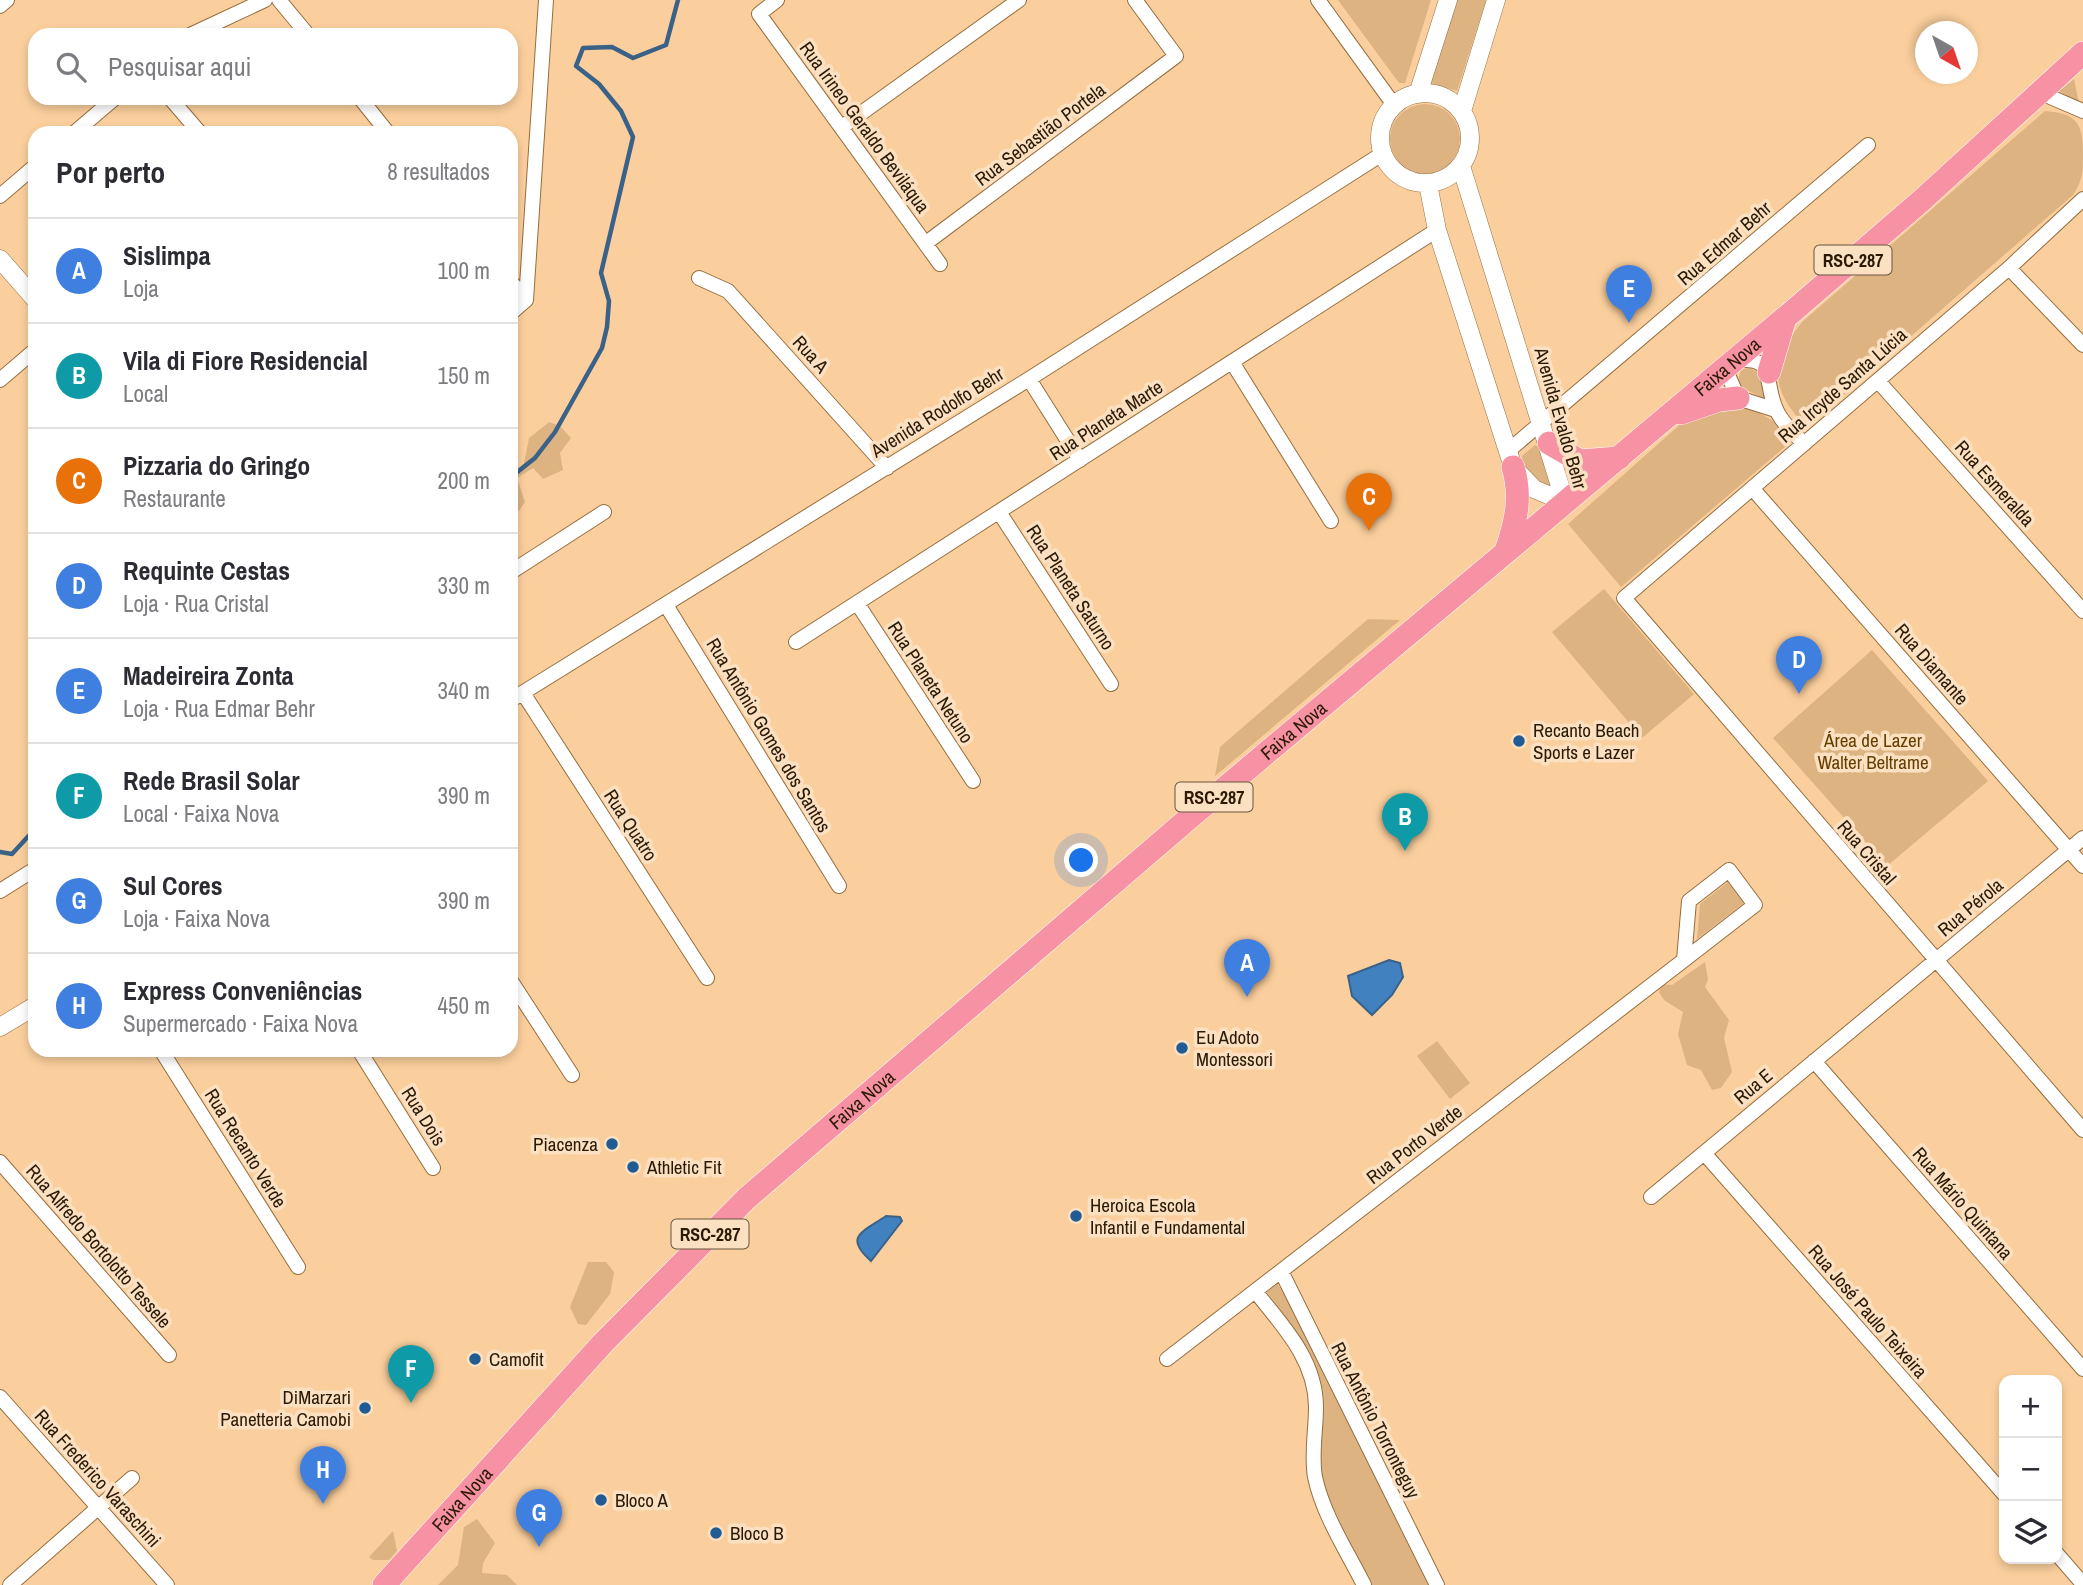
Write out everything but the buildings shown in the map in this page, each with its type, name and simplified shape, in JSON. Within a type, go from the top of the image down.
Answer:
[{"type":"highway","name":"Faixa Nova","points":[[384,1585],[603,1343],[747,1198],[1195,813],[1785,318],[2083,54]]},
{"type":"highway","points":[[1769,372],[1785,318]]},
{"type":"highway","points":[[1665,419],[1701,405],[1738,398]]},
{"type":"highway","points":[[1546,433],[1580,461],[1619,458]]},
{"type":"highway","points":[[1506,551],[1517,520],[1519,485],[1511,459]]},
{"type":"street","points":[[0,6],[7,0]]},
{"type":"street","points":[[204,28],[265,0]]},
{"type":"street","points":[[279,0],[302,28]]},
{"type":"street","points":[[518,307],[526,300],[546,0]]},
{"type":"street","name":"Rua Irineo Geraldo Beviláqua","points":[[777,0],[759,14],[940,264]]},
{"type":"street","points":[[842,128],[1019,0]]},
{"type":"street","name":"Rua Sebastião Portela","points":[[926,243],[1176,56],[1135,0]]},
{"type":"street","points":[[1318,0],[1394,105]]},
{"type":"street","points":[[1418,94],[1448,0]]},
{"type":"street","points":[[1461,111],[1496,0]]},
{"type":"street","points":[[2041,93],[2083,111]]},
{"type":"street","points":[[1418,94],[1434,94],[1450,100],[1461,111],[1470,129],[1469,148],[1461,166],[1447,179],[1428,184],[1409,181],[1393,170],[1382,154],[1380,137],[1384,119],[1394,105],[1418,94]]},
{"type":"street","points":[[82,126],[107,105]]},
{"type":"street","points":[[176,105],[194,126]]},
{"type":"street","points":[[366,105],[382,126]]},
{"type":"street","name":"Rua Edmar Behr","points":[[1511,459],[1546,433],[1868,145]]},
{"type":"street","name":"Avenida Rodolfo Behr","points":[[518,695],[887,468],[1382,154]]},
{"type":"street","name":"Avenida Evaldo Behr","points":[[1461,166],[1546,433],[1565,502]]},
{"type":"street","points":[[0,196],[28,172]]},
{"type":"street","name":"Avenida Evaldo Behr","points":[[1428,184],[1437,230],[1511,459],[1534,489],[1565,502]]},
{"type":"street","name":"Rua Ircyde Santa Lúcia","points":[[1624,598],[2009,268],[2083,199]]},
{"type":"street","name":"Rua Planeta Marte","points":[[796,642],[1437,230]]},
{"type":"street","points":[[0,259],[28,291]]},
{"type":"street","points":[[2009,268],[2083,345]]},
{"type":"street","name":"Rua A","points":[[698,278],[728,291],[887,468]]},
{"type":"street","points":[[518,290],[526,300]]},
{"type":"street","points":[[0,380],[28,356]]},
{"type":"street","points":[[1776,410],[1738,398],[1728,374],[1733,362],[1747,359],[1757,362],[1769,372],[1776,410],[1804,444]]},
{"type":"street","points":[[1232,362],[1331,521]]},
{"type":"street","points":[[1029,379],[1080,460]]},
{"type":"street","name":"Rua Esmeralda","points":[[1878,381],[2083,611]]},
{"type":"street","name":"Rua Diamante","points":[[1752,488],[2083,866]]},
{"type":"street","points":[[518,567],[604,512]]},
{"type":"street","name":"Rua Planeta Saturno","points":[[999,512],[1111,684]]},
{"type":"street","name":"Rua Cristal","points":[[1624,598],[2083,1130]]},
{"type":"street","name":"Rua Planeta Netuno","points":[[857,603],[973,781]]},
{"type":"street","name":"Rua Antônio Gomes dos Santos","points":[[666,605],[839,886]]},
{"type":"street","name":"Rua Quatro","points":[[518,697],[707,978]]},
{"type":"street","name":"Rua Pérola","points":[[1881,1006],[2083,838]]},
{"type":"street","name":"Rua Porto Verde","points":[[1167,1359],[1280,1271],[1684,960],[1755,905],[1729,870],[1689,901],[1684,960]]},
{"type":"street","points":[[0,891],[28,873]]},
{"type":"street","points":[[518,992],[572,1075]]},
{"type":"street","name":"Rua E","points":[[1651,1197],[1881,1006]]},
{"type":"street","points":[[0,1027],[28,1010]]},
{"type":"street","name":"Rua Recanto Verde","points":[[166,1057],[298,1267]]},
{"type":"street","name":"Rua Dois","points":[[363,1057],[433,1168]]},
{"type":"street","name":"Rua Mário Quintana","points":[[1814,1062],[2083,1369]]},
{"type":"street","name":"Rua José Paulo Teixeira","points":[[1704,1153],[1999,1488]]},
{"type":"street","name":"Rua Alfredo Bortolotto Tessele","points":[[0,1163],[169,1355]]},
{"type":"street","name":"Rua Antônio Torronteguy","points":[[1280,1271],[1437,1585]]},
{"type":"street","name":"Rua Antônio Torronteguy","points":[[1255,1291],[1293,1339],[1310,1370],[1316,1404],[1313,1457],[1318,1491],[1364,1585]]},
{"type":"street","name":"Rua Frederico Varaschini","points":[[0,1397],[167,1585]]},
{"type":"street","points":[[10,1585],[132,1478]]},
{"type":"street","points":[[2062,1560],[2083,1584]]},
{"type":"green space","points":[[1338,0],[1431,0],[1405,83],[1399,83]]},
{"type":"green space","points":[[1455,0],[1486,0],[1457,91],[1430,83]]},
{"type":"green space","points":[[2074,79],[2079,103],[2059,91]]},
{"type":"green space","points":[[1432,104],[1445,110],[1454,119],[1458,125],[1458,153],[1450,164],[1439,172],[1418,174],[1400,164],[1392,153],[1390,132],[1400,114],[1411,106]]},
{"type":"green space","points":[[2045,111],[2071,117],[2079,127],[2083,143],[2082,170],[2081,180],[2073,195],[1807,427],[1786,401],[1778,376],[1784,350],[1802,322]]},
{"type":"green space","points":[[1748,368],[1761,376],[1768,401],[1741,387],[1738,380],[1741,370]]},
{"type":"green space","points":[[1750,407],[1776,423],[1787,445],[1621,587],[1568,524],[1684,421],[1706,410]]},
{"type":"green space","points":[[549,422],[560,426],[571,438],[560,453],[563,470],[543,479],[533,468],[518,477],[518,471],[523,468],[529,438]]},
{"type":"green space","points":[[1535,445],[1543,449],[1552,488],[1532,475],[1523,461],[1522,456]]},
{"type":"green space","points":[[518,481],[525,502],[518,511]]},
{"type":"green space","points":[[1604,589],[1694,694],[1642,738],[1552,632]]},
{"type":"green space","points":[[1368,619],[1400,620],[1215,776],[1220,747]]},
{"type":"green space","name":"Área de Lazer Walter Beltrame","points":[[1872,650],[1988,781],[1887,866],[1773,738]]},
{"type":"green space","points":[[1728,882],[1744,903],[1697,939],[1700,904]]},
{"type":"green space","points":[[1705,962],[1708,979],[1705,987],[1729,1020],[1724,1038],[1732,1072],[1721,1088],[1712,1090],[1701,1070],[1687,1065],[1678,1034],[1683,1012],[1664,1000],[1659,992],[1661,984],[1672,985]]},
{"type":"green space","points":[[1437,1041],[1470,1083],[1450,1099],[1417,1056]]},
{"type":"green space","points":[[588,1262],[606,1262],[614,1272],[610,1294],[586,1325],[578,1324],[570,1307]]},
{"type":"green space","points":[[1277,1283],[1304,1327],[1431,1585],[1371,1585],[1349,1542],[1329,1499],[1320,1468],[1324,1399],[1317,1369],[1303,1342],[1267,1292]]},
{"type":"green space","points":[[477,1519],[495,1543],[483,1563],[482,1573],[507,1575],[517,1585],[438,1585],[458,1565],[464,1527]]},
{"type":"green space","points":[[393,1531],[397,1551],[389,1560],[373,1560],[369,1557]]},
{"type":"water","points":[[1389,960],[1400,963],[1403,977],[1392,995],[1372,1015],[1352,996],[1348,976]]},
{"type":"water","points":[[886,1216],[900,1217],[902,1221],[871,1261],[858,1246],[857,1240],[859,1235]]},
{"type":"waterway","points":[[518,471],[535,458],[555,432],[602,348],[607,327],[609,301],[601,273],[633,137],[621,111],[599,84],[576,66],[583,48],[612,47],[633,58],[666,45],[678,0]]},
{"type":"waterway","points":[[0,852],[12,854],[28,837]]},
{"type":"place","name":"Madeireira Zonta","points":[[1629,323]]},
{"type":"place","name":"Pizzaria do Gringo","points":[[1369,531]]},
{"type":"place","name":"Requinte Cestas","points":[[1799,694]]},
{"type":"place","name":"Recanto Beach Sports e Lazer","points":[[1519,741]]},
{"type":"place","name":"Vila di Fiore Residencial","points":[[1405,851]]},
{"type":"place","name":"Sislimpa","points":[[1247,997]]},
{"type":"place","name":"Eu Adoto Montessori","points":[[1182,1048]]},
{"type":"place","name":"Piacenza","points":[[612,1144]]},
{"type":"place","name":"Athletic Fit","points":[[633,1167]]},
{"type":"place","name":"Heroica Escola Infantil e Fundamental","points":[[1076,1216]]},
{"type":"place","name":"Camofit","points":[[475,1359]]},
{"type":"place","name":"Rede Brasil Solar","points":[[411,1403]]},
{"type":"place","name":"DiMarzari Panetteria Camobi","points":[[365,1408]]},
{"type":"place","name":"Bloco A","points":[[601,1500]]},
{"type":"place","name":"Express Conveniências","points":[[323,1504]]},
{"type":"place","name":"Bloco B","points":[[716,1533]]},
{"type":"place","name":"Sul Cores","points":[[539,1547]]}]
